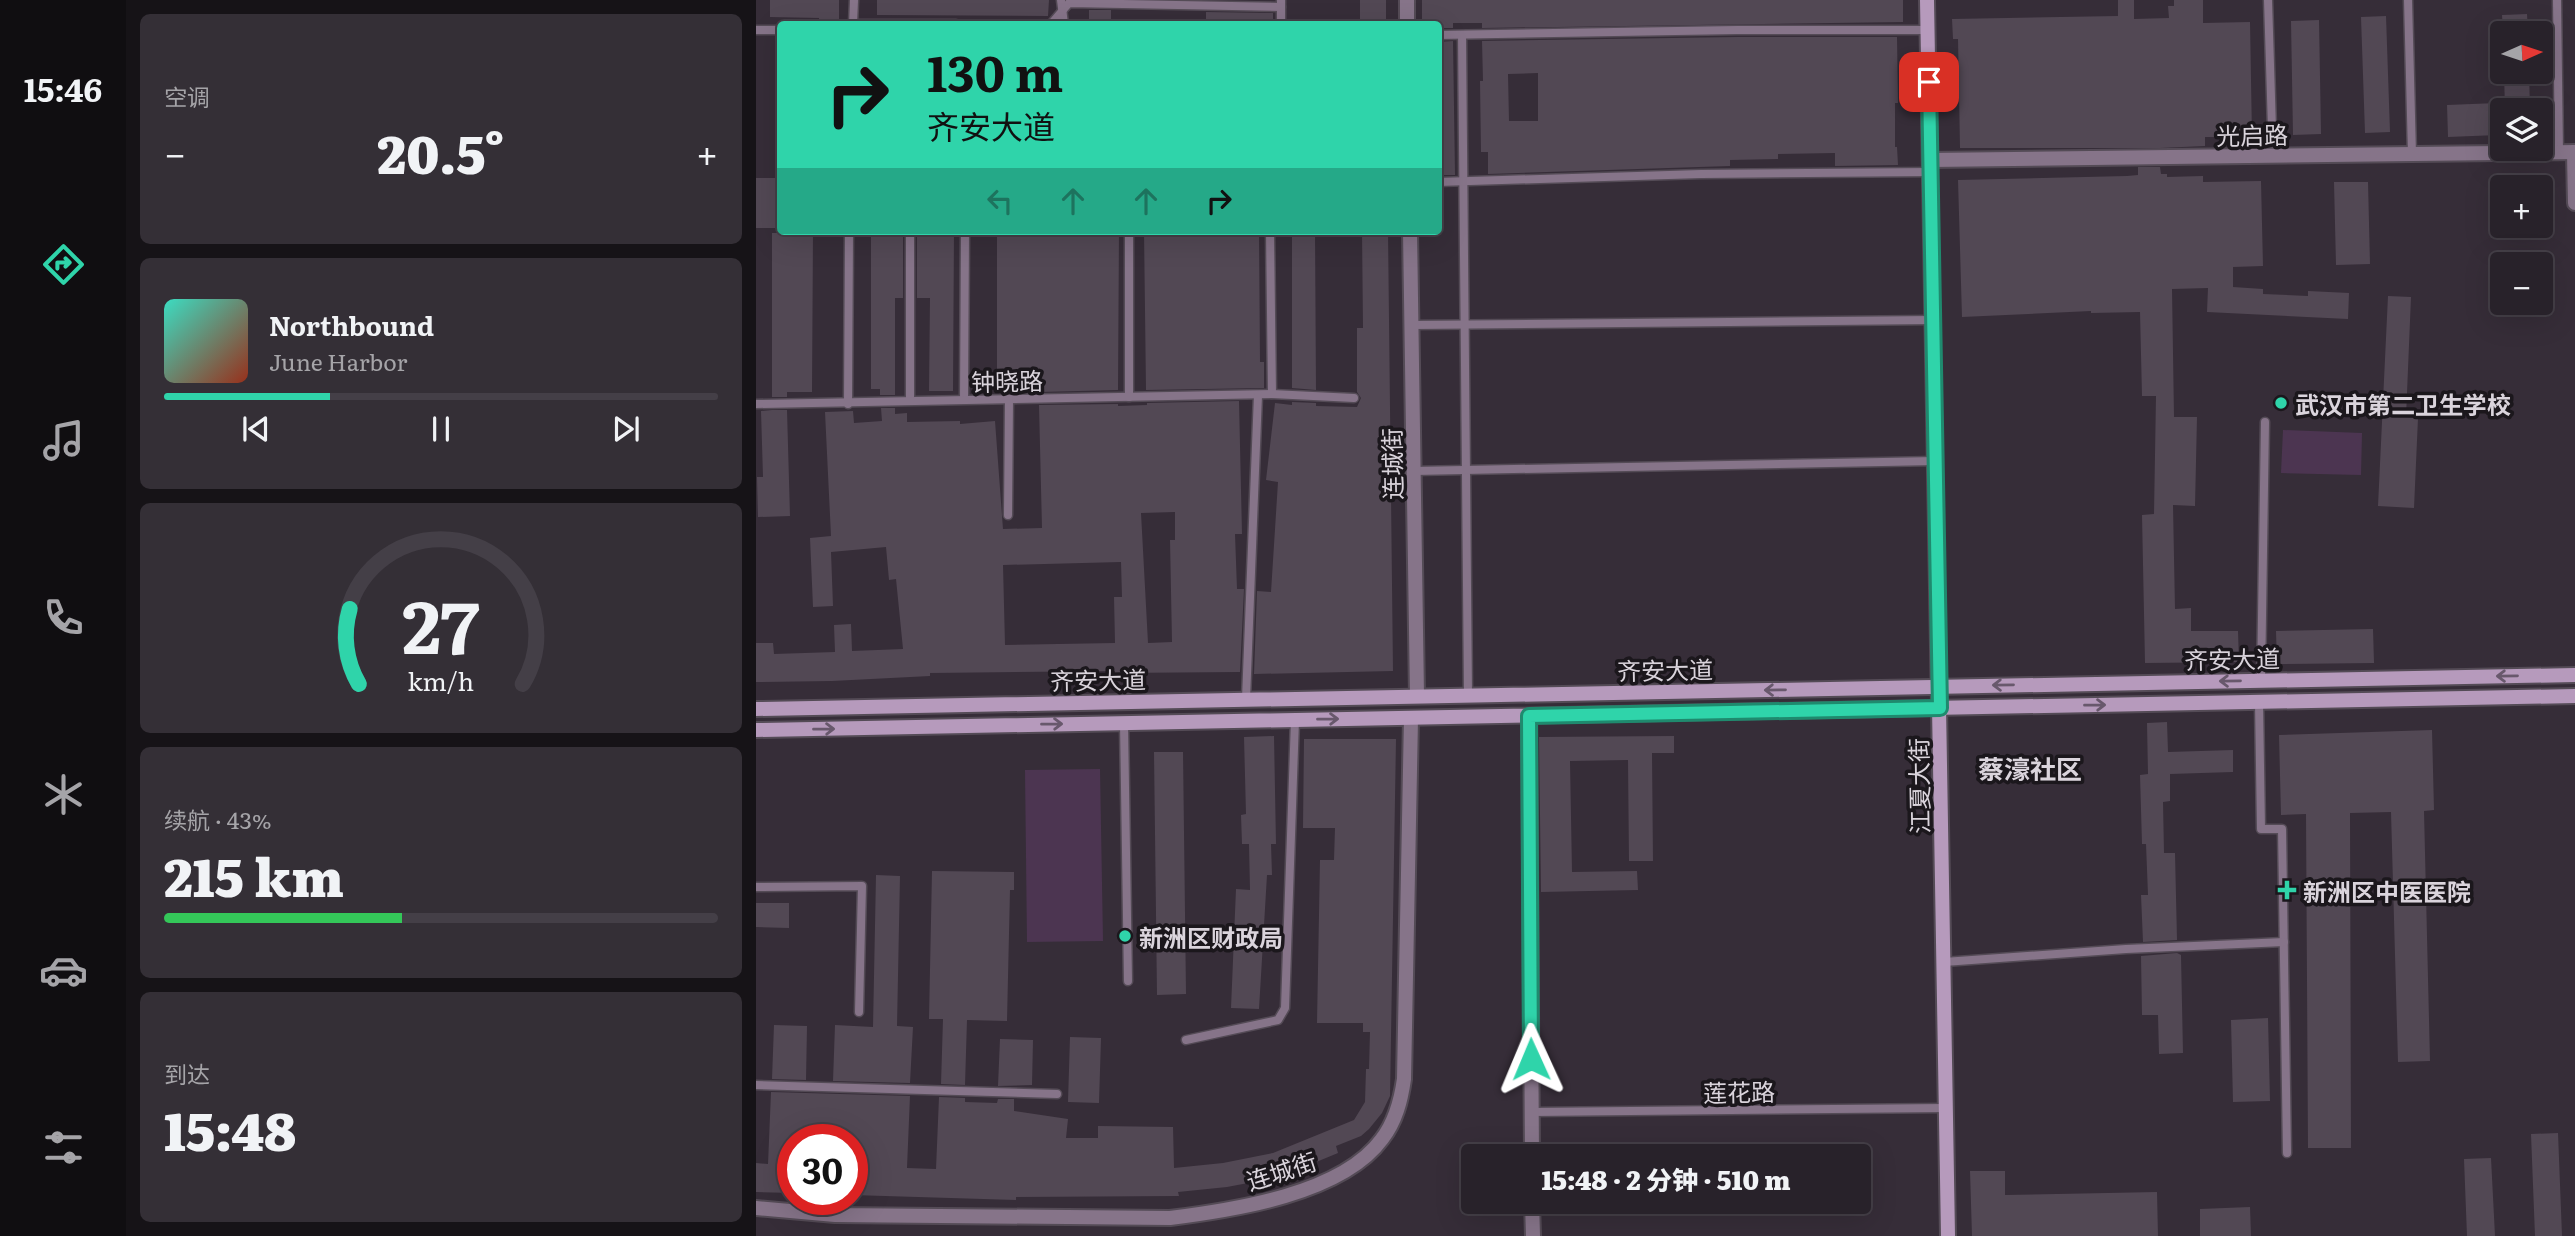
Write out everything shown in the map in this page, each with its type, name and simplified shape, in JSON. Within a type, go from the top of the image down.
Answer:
[{"type":"main road","name":"江夏大街","points":[[1927,0],[1948,1236]]},
{"type":"main road","name":"齐安大道","points":[[756,709],[2575,675]]},
{"type":"main road","name":"齐安大道","points":[[756,730],[2575,696]]},
{"type":"street","points":[[1407,0],[1407,21]]},
{"type":"street","points":[[2569,153],[2575,203]]},
{"type":"street","name":"光启路","points":[[1930,166],[2412,154],[2569,153]]},
{"type":"street","name":"连城街","points":[[1410,235],[1417,696]]},
{"type":"street","points":[[1529,716],[1532,1144]]},
{"type":"street","name":"连城街","points":[[756,1208],[849,1215],[1170,1218],[1219,1212],[1275,1198],[1325,1180],[1362,1161],[1391,1126],[1400,1103],[1404,1079],[1411,718]]},
{"type":"street","points":[[1532,1214],[1533,1236]]},
{"type":"lane","points":[[854,0],[855,21]]},
{"type":"lane","points":[[1061,0],[1064,21]]},
{"type":"lane","points":[[2268,0],[2272,130]]},
{"type":"lane","points":[[2408,0],[2412,154]]},
{"type":"lane","points":[[2557,0],[2569,153]]},
{"type":"lane","points":[[1054,21],[1069,3],[1281,4]]},
{"type":"lane","points":[[756,30],[777,30]]},
{"type":"lane","points":[[1442,35],[1928,30]]},
{"type":"lane","points":[[1462,35],[1468,695]]},
{"type":"lane","points":[[1442,182],[1930,166]]},
{"type":"lane","points":[[848,404],[849,235]]},
{"type":"lane","points":[[910,235],[910,400]]},
{"type":"lane","points":[[964,400],[965,235]]},
{"type":"lane","points":[[1129,235],[1129,397]]},
{"type":"lane","points":[[1270,235],[1272,394]]},
{"type":"lane","points":[[1412,325],[1933,320]]},
{"type":"lane","name":"钟晓路","points":[[756,404],[1272,394],[1353,398]]},
{"type":"lane","points":[[1246,699],[1258,395]]},
{"type":"lane","points":[[1008,515],[1009,399]]},
{"type":"lane","points":[[2261,681],[2265,422]]},
{"type":"lane","points":[[1413,471],[1935,461]]},
{"type":"lane","points":[[2259,702],[2261,830],[2282,829],[2287,1153]]},
{"type":"lane","points":[[1186,1040],[1278,1020],[1285,1008],[1295,720]]},
{"type":"lane","points":[[1124,723],[1128,981]]},
{"type":"lane","points":[[756,887],[862,886],[859,1012]]},
{"type":"lane","points":[[1944,962],[2126,949],[2284,942]]},
{"type":"lane","points":[[756,1085],[1056,1094]]},
{"type":"lane","name":"莲花路","points":[[1532,1112],[1946,1108]]},
{"type":"shaded area","points":[[2283,430],[2362,433],[2361,475],[2281,473]]},
{"type":"shaded area","points":[[1100,769],[1103,941],[1027,942],[1025,770]]},
{"type":"building","points":[[770,0],[839,0],[839,21],[770,17]]},
{"type":"building","points":[[877,0],[1049,0],[1048,16],[877,15]]},
{"type":"building","points":[[1360,0],[1386,0],[1386,21],[1360,21]]},
{"type":"building","points":[[1422,0],[1903,0],[1903,22],[1482,28],[1482,23],[1453,23],[1453,28],[1442,28],[1442,21],[1422,21]]},
{"type":"building","points":[[2118,0],[2134,0],[2134,19],[2169,18],[2168,6],[2174,6],[2174,0],[2203,0],[2203,23],[2250,22],[2252,137],[2205,137],[2205,146],[2160,148],[1960,148],[1958,39],[1953,39],[1952,19],[2118,16]]},
{"type":"building","points":[[1089,10],[1111,10],[1111,21],[1089,21]]},
{"type":"building","points":[[1206,12],[1273,13],[1273,21],[1206,21]]},
{"type":"building","points":[[2527,14],[2527,21],[2502,21],[2502,15]]},
{"type":"building","points":[[2386,16],[2390,132],[2365,133],[2361,17]]},
{"type":"building","points":[[2319,20],[2321,134],[2293,135],[2291,21]]},
{"type":"building","points":[[1897,37],[1898,103],[1895,103],[1895,147],[1898,165],[1835,166],[1835,153],[1778,154],[1778,159],[1730,160],[1730,166],[1488,174],[1488,152],[1481,152],[1482,41]],"holes":[[[1538,73],[1538,121],[1509,121],[1508,74]]]},
{"type":"building","points":[[1453,41],[1455,175],[1442,175],[1442,42]]},
{"type":"building","points":[[2504,84],[2529,84],[2530,98],[2505,98]]},
{"type":"building","points":[[2490,103],[2490,135],[2448,137],[2447,105]]},
{"type":"building","points":[[2138,167],[2160,167],[2161,174],[2167,174],[2167,177],[2203,176],[2203,182],[2261,181],[2263,266],[2233,267],[2233,287],[2263,289],[2263,294],[2308,296],[2308,291],[2349,293],[2348,319],[2207,312],[2208,288],[2172,289],[2174,417],[2197,417],[2195,506],[2173,505],[2175,609],[2191,608],[2191,631],[2238,631],[2239,662],[2145,663],[2142,515],[2154,514],[2156,396],[2142,396],[2140,312],[2091,311],[1962,317],[1958,180],[2127,176],[2138,175]]},
{"type":"building","points":[[756,178],[777,178],[777,228],[756,228]]},
{"type":"building","points":[[2334,182],[2368,182],[2370,264],[2336,265]]},
{"type":"building","points":[[772,233],[813,235],[812,392],[787,392],[787,397],[772,397]]},
{"type":"building","points":[[871,235],[903,235],[903,298],[895,298],[895,395],[880,395],[880,389],[871,389]]},
{"type":"building","points":[[917,235],[954,235],[953,391],[929,391],[930,298],[917,298]]},
{"type":"building","points":[[997,235],[1119,235],[1118,390],[997,390]]},
{"type":"building","points":[[1144,235],[1259,235],[1260,362],[1264,362],[1264,388],[1146,390]]},
{"type":"building","points":[[1292,235],[1315,235],[1316,390],[1292,388]]},
{"type":"building","points":[[1362,235],[1388,235],[1393,671],[1254,674],[1257,591],[1271,592],[1278,482],[1266,480],[1275,403],[1357,407],[1361,398],[1357,392],[1357,328],[1363,328]]},
{"type":"building","points":[[2388,296],[2411,297],[2406,417],[2418,418],[2414,508],[2378,506]]},
{"type":"building","points":[[1239,401],[1242,534],[1235,534],[1237,589],[1244,589],[1240,672],[930,673],[930,676],[756,682],[756,643],[773,643],[774,654],[835,652],[834,625],[851,624],[852,651],[903,649],[896,579],[889,580],[886,547],[831,552],[833,606],[813,607],[810,538],[831,536],[825,412],[853,411],[854,423],[882,421],[881,408],[895,408],[895,414],[907,413],[907,422],[960,421],[960,424],[995,421],[1003,529],[1042,528],[1039,405],[1118,406]],"holes":[[[1175,512],[1175,540],[1170,540],[1172,642],[1148,643],[1141,513]],[[1121,562],[1122,597],[1114,597],[1115,643],[1005,645],[1003,565]]]},
{"type":"building","points":[[787,410],[790,516],[758,517],[757,477],[763,477],[761,411]]},
{"type":"building","points":[[2373,629],[2374,663],[2277,664],[2276,631]]},
{"type":"building","points":[[2167,722],[2168,752],[2233,750],[2233,772],[2170,774],[2170,801],[2163,802],[2164,853],[2175,853],[2177,940],[2143,942],[2141,895],[2148,895],[2146,844],[2142,844],[2140,775],[2148,774],[2147,723]]},
{"type":"building","points":[[2432,730],[2434,810],[2424,811],[2430,1061],[2398,1062],[2391,812],[2350,813],[2351,1148],[2308,1148],[2306,814],[2281,815],[2279,735]]},
{"type":"building","points":[[1274,736],[1276,844],[1271,844],[1272,875],[1267,875],[1259,1009],[1231,1008],[1236,889],[1250,890],[1249,844],[1242,844],[1241,815],[1246,814],[1244,737]]},
{"type":"building","points":[[1674,736],[1674,753],[1652,753],[1653,861],[1629,861],[1628,760],[1570,761],[1572,872],[1637,871],[1638,890],[1541,892],[1539,737]]},
{"type":"building","points":[[1304,739],[1396,739],[1390,1096],[1382,1113],[1369,1129],[1361,1136],[1336,1146],[1338,1153],[1280,1177],[1227,1187],[1178,1192],[1179,1196],[1016,1197],[1016,1200],[868,1195],[868,1124],[777,1124],[777,1193],[756,1192],[756,1163],[768,1164],[771,1092],[910,1096],[907,1168],[936,1169],[939,1097],[965,1098],[965,1102],[997,1103],[998,1099],[1014,1099],[1014,1111],[1068,1119],[1066,1138],[1098,1138],[1098,1126],[1173,1127],[1174,1168],[1223,1163],[1273,1153],[1354,1120],[1365,1102],[1370,1032],[1363,1032],[1363,1023],[1317,1023],[1320,860],[1334,860],[1335,828],[1303,828]]},
{"type":"building","points":[[1154,752],[1183,752],[1186,994],[1157,995]]},
{"type":"building","points":[[932,871],[1014,872],[1014,890],[1010,890],[1007,1021],[967,1020],[965,1085],[941,1084],[943,1019],[929,1019]]},
{"type":"building","points":[[876,875],[900,876],[897,1026],[913,1027],[910,1083],[833,1081],[835,1025],[873,1027]]},
{"type":"building","points":[[756,903],[789,903],[789,928],[756,927]]},
{"type":"building","points":[[2181,955],[2183,1053],[2159,1054],[2158,1015],[2142,1015],[2141,956]]},
{"type":"building","points":[[2268,1018],[2270,1101],[2233,1102],[2231,1020]]},
{"type":"building","points":[[774,1025],[807,1026],[806,1080],[772,1079]]},
{"type":"building","points":[[1070,1037],[1101,1038],[1099,1103],[1068,1102]]},
{"type":"building","points":[[1000,1039],[1033,1040],[1032,1085],[998,1086]]},
{"type":"building","points":[[2558,1133],[2562,1236],[2535,1236],[2531,1134]]},
{"type":"building","points":[[2491,1158],[2495,1236],[2467,1236],[2464,1159]]},
{"type":"building","points":[[1970,1171],[2005,1171],[2005,1195],[2157,1192],[2158,1236],[1972,1236]]},
{"type":"building","points":[[2250,1207],[2251,1236],[2200,1236],[2200,1209]]},
{"type":"place","name":"武汉市第二卫生学校","points":[[2281,403]]},
{"type":"place","name":"新洲区中医医院","points":[[2287,890]]},
{"type":"place","name":"新洲区财政局","points":[[1125,936]]},
{"type":"district","name":"蔡濠社区","points":[[2030,767]]},
{"type":"route","points":[[1531,1059],[1529,716],[1940,708],[1929,82]]}]
